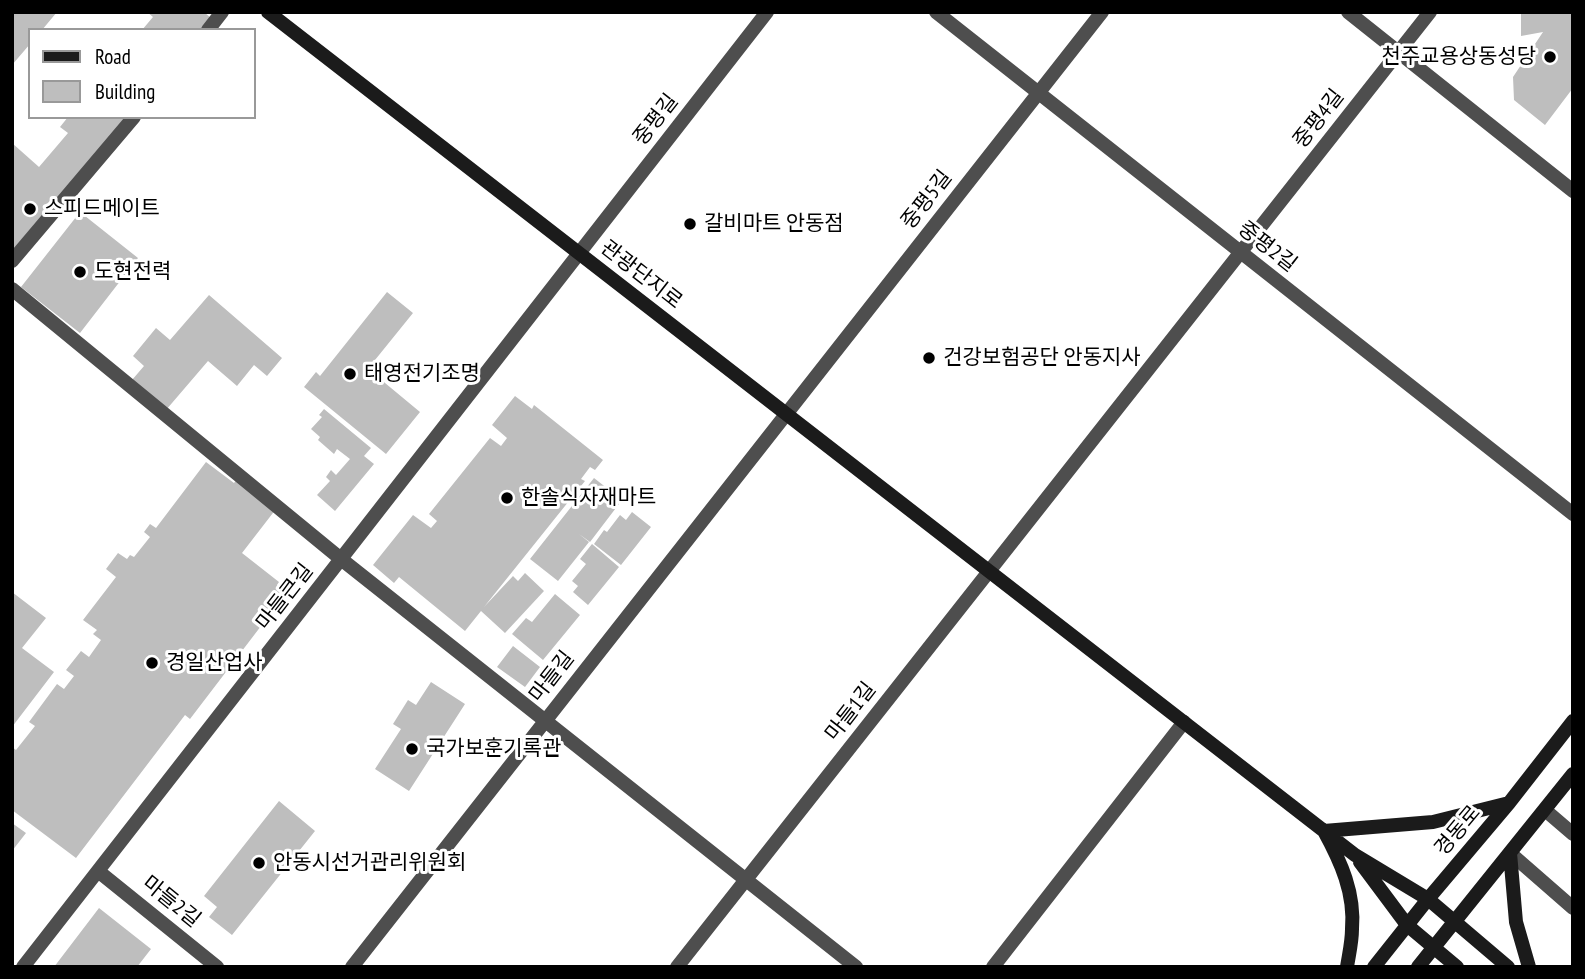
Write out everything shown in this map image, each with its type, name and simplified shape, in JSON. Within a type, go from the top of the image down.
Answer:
[{"type":"street","points":[[210,28],[222,12]]},
{"type":"street","name":"관광단지로","points":[[268,12],[1355,855]]},
{"type":"street","name":"중평길","points":[[579,253],[767,12]]},
{"type":"street","name":"중평2길","points":[[936,12],[1573,514]]},
{"type":"street","name":"중평5길","points":[[786,414],[1102,12]]},
{"type":"street","points":[[1348,12],[1573,191]]},
{"type":"street","name":"중평4길","points":[[989,571],[1430,12]]},
{"type":"street","points":[[12,261],[132,119]]},
{"type":"street","name":"마들큰길","points":[[23,967],[579,253]]},
{"type":"street","points":[[12,289],[341,559],[856,967]]},
{"type":"street","name":"마들길","points":[[352,967],[786,414]]},
{"type":"street","name":"마들1길","points":[[677,967],[989,571]]},
{"type":"street","name":"경동로","points":[[1374,967],[1573,721]]},
{"type":"street","points":[[993,967],[1184,722]]},
{"type":"street","points":[[1418,967],[1573,774]]},
{"type":"street","points":[[1347,967],[1353,928],[1351,894],[1339,858],[1324,831],[1433,822],[1509,803]]},
{"type":"street","points":[[1545,810],[1573,834]]},
{"type":"street","points":[[1510,853],[1573,908]]},
{"type":"street","points":[[1510,853],[1516,922],[1529,967]]},
{"type":"street","points":[[1355,855],[1428,899],[1508,967]]},
{"type":"street","points":[[1355,855],[1407,925],[1457,967]]},
{"type":"street","name":"마들2길","points":[[98,871],[217,967]]},
{"type":"building","points":[[12,12],[57,12],[44,28],[28,28],[28,46],[12,65]]},
{"type":"building","points":[[147,12],[204,12],[212,19],[205,28],[144,28],[153,17]]},
{"type":"building","name":"천주교용상동성당","points":[[1521,12],[1573,12],[1573,88],[1545,125],[1514,100],[1513,77],[1543,32],[1521,36]]},
{"type":"building","name":"스피드메이트","points":[[66,119],[124,119],[12,251],[12,143],[39,167],[68,133],[60,127]]},
{"type":"building","name":"도현전력","points":[[80,212],[138,258],[80,333],[21,287]]},
{"type":"building","name":"태영전기조명","points":[[387,292],[413,313],[375,360],[379,378],[420,412],[386,454],[304,387],[316,372],[320,376]]},
{"type":"building","points":[[209,295],[282,358],[267,376],[254,365],[237,386],[208,361],[166,410],[132,380],[144,366],[133,356],[156,328],[170,340]]},
{"type":"building","name":"한솔식자재마트","points":[[515,396],[532,409],[534,405],[603,460],[595,470],[590,467],[581,479],[585,481],[484,607],[513,576],[518,581],[525,573],[544,591],[505,633],[481,611],[465,631],[399,577],[394,583],[373,565],[413,515],[431,528],[437,521],[429,514],[490,438],[501,446],[507,438],[492,425]]},
{"type":"building","points":[[324,409],[371,448],[364,456],[374,464],[335,511],[317,495],[330,481],[326,477],[331,470],[336,475],[350,459],[337,449],[334,454],[318,440],[320,437],[311,429],[322,417],[319,415]]},
{"type":"building","name":"경일산업사","points":[[206,462],[234,483],[237,479],[276,509],[242,553],[279,582],[277,585],[287,592],[190,719],[185,715],[76,858],[12,810],[12,747],[16,750],[35,726],[29,722],[57,684],[64,689],[74,676],[66,670],[81,651],[89,657],[101,640],[93,634],[97,630],[83,620],[116,577],[106,569],[118,553],[127,559],[130,555],[134,557],[150,537],[144,532],[150,524],[156,528]]},
{"type":"building","points":[[594,478],[622,500],[590,542],[579,534],[589,542],[558,581],[530,559]]},
{"type":"building","points":[[632,512],[651,527],[621,565],[594,544],[620,515],[626,520]]},
{"type":"building","points":[[592,544],[619,567],[588,605],[573,592],[578,586],[572,581],[586,564],[580,559]]},
{"type":"building","points":[[12,592],[46,618],[22,648],[54,672],[12,727]]},
{"type":"building","points":[[555,594],[580,615],[543,660],[512,634],[526,618],[532,622]]},
{"type":"building","points":[[513,646],[540,667],[525,687],[497,667]]},
{"type":"building","name":"국가보훈기록관","points":[[431,682],[465,704],[409,791],[375,769],[401,729],[393,724],[408,700],[416,705]]},
{"type":"building","name":"안동시선거관리위원회","points":[[279,801],[315,831],[232,935],[209,917],[217,907],[204,896]]},
{"type":"building","points":[[12,823],[26,833],[12,851]]},
{"type":"building","points":[[99,908],[151,949],[137,967],[54,967]]},
{"type":"place","name":"천주교용상동성당","points":[[1550,57]]},
{"type":"place","name":"스피드메이트","points":[[30,209]]},
{"type":"place","name":"갈비마트 안동점","points":[[690,224]]},
{"type":"place","name":"도현전력","points":[[80,272]]},
{"type":"place","name":"건강보험공단 안동지사","points":[[929,358]]},
{"type":"place","name":"태영전기조명","points":[[350,374]]},
{"type":"place","name":"한솔식자재마트","points":[[507,498]]},
{"type":"place","name":"경일산업사","points":[[152,663]]},
{"type":"place","name":"국가보훈기록관","points":[[412,749]]},
{"type":"place","name":"안동시선거관리위원회","points":[[259,863]]}]
